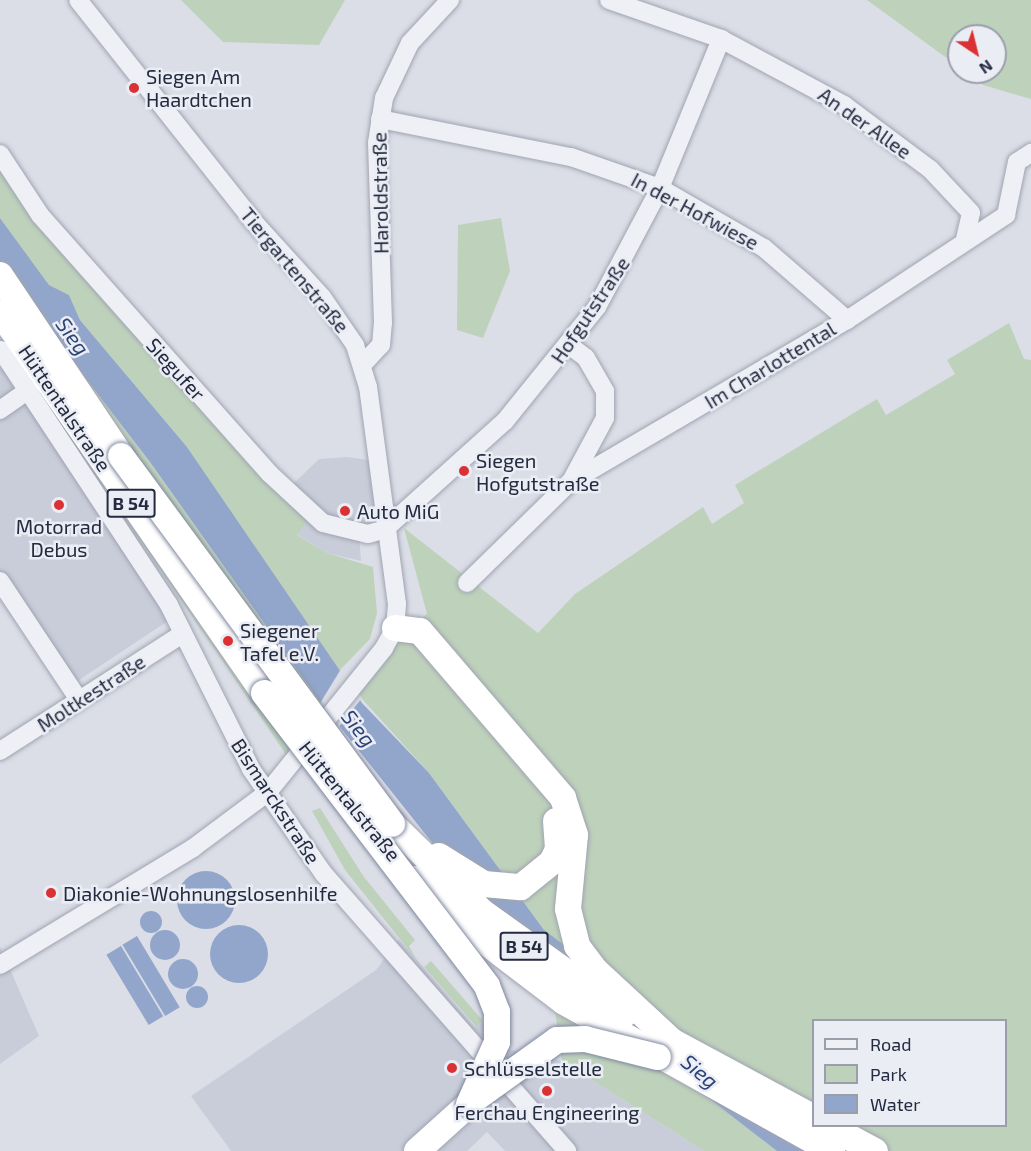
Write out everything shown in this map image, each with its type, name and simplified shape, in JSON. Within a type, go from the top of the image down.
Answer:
[{"type":"highway","name":"Hüttentalstraße","points":[[0,274],[181,542],[392,824],[457,890],[537,956],[667,1051],[812,1118]]},
{"type":"highway","name":"Hüttentalstraße","points":[[0,312],[264,693],[391,854],[467,928],[524,973],[667,1051],[832,1151]]},
{"type":"highway","points":[[395,627],[420,631],[563,798],[575,835],[561,870],[569,921],[577,946],[595,970],[667,1051]]},
{"type":"highway","points":[[392,824],[463,873],[498,888],[533,881],[561,870]]},
{"type":"highway","points":[[391,854],[493,998],[497,1042],[469,1104]]},
{"type":"highway","points":[[417,1151],[469,1104],[557,1040],[585,1038],[667,1051]]},
{"type":"highway","points":[[832,1127],[875,1151]]},
{"type":"street","name":"Tiergartenstraße","points":[[78,0],[254,222],[322,297],[363,364],[385,529],[396,582],[395,627]]},
{"type":"street","name":"Haroldstraße","points":[[363,364],[381,345],[383,323],[380,119],[397,64],[450,0]]},
{"type":"street","name":"An der Allee","points":[[609,0],[722,39],[844,105],[930,170],[971,213],[965,239]]},
{"type":"street","name":"Hofgutstraße","points":[[385,529],[505,421],[569,345],[621,268],[660,188],[722,39]]},
{"type":"street","name":"In der Hofwiese","points":[[380,119],[571,157],[660,188],[764,248],[847,320]]},
{"type":"street","points":[[965,239],[1006,215],[1017,162],[1031,153]]},
{"type":"street","name":"Siegufer","points":[[0,154],[40,215],[304,507],[338,531],[359,535],[385,529]]},
{"type":"street","name":"Im Charlottental","points":[[467,583],[570,483],[847,320],[945,259],[965,239]]},
{"type":"street","name":"Im Charlottental","points":[[569,345],[586,358],[605,390],[605,418],[570,483]]},
{"type":"street","name":"Bismarckstraße","points":[[1,350],[169,605],[182,634],[268,792],[340,895],[567,1151]]},
{"type":"street","points":[[0,410],[29,390]]},
{"type":"street","points":[[0,581],[79,700]]},
{"type":"street","points":[[0,965],[193,848],[268,792],[370,665],[395,627]]},
{"type":"street","name":"Moltkestraße","points":[[0,751],[182,634]]},
{"type":"street","points":[[430,1151],[506,1082]]},
{"type":"shaded area","points":[[0,352],[168,621],[67,688],[0,586]]},
{"type":"shaded area","name":"Auto MiG","points":[[347,457],[377,461],[385,529],[359,535],[361,561],[327,553],[296,534],[287,490],[319,459]]},
{"type":"shaded area","points":[[399,939],[475,1027],[483,1021],[507,1049],[562,1061],[704,1151],[505,1151],[487,1132],[467,1151],[231,1151],[191,1096],[376,970]]},
{"type":"shaded area","points":[[0,946],[39,1036],[0,1064]]},
{"type":"green space","points":[[181,0],[345,0],[319,45],[223,42]]},
{"type":"green space","points":[[867,0],[1031,0],[1031,99],[982,84],[1007,84],[1007,24],[947,24],[947,58]]},
{"type":"green space","points":[[0,154],[11,176],[312,515],[297,535],[327,553],[373,567],[377,613],[370,639],[339,671],[187,447],[80,320],[69,295],[49,285],[0,218]]},
{"type":"green space","points":[[501,218],[510,271],[483,338],[457,330],[458,225]]},
{"type":"green space","points":[[0,267],[150,462],[324,708],[287,756],[0,333]]},
{"type":"green space","points":[[1009,323],[1024,359],[1031,360],[1031,1151],[704,1151],[562,1061],[544,930],[429,773],[345,680],[427,614],[404,528],[538,633],[575,594],[703,507],[712,524],[744,503],[735,485],[877,399],[886,415],[955,374],[947,360]]},
{"type":"green space","points":[[320,808],[364,877],[415,940],[409,946],[416,959],[345,870],[312,811]]},
{"type":"green space","points":[[431,961],[483,1021],[476,1027],[424,967]]},
{"type":"water","name":"Sieg","points":[[0,218],[49,285],[69,295],[80,320],[187,447],[362,703],[429,773],[544,930],[688,1038],[821,1151],[777,1151],[516,948],[321,703],[150,462],[0,267]]},
{"type":"water","points":[[206,871],[222,876],[230,884],[235,900],[230,916],[222,924],[206,929],[190,924],[182,916],[177,900],[182,884],[190,876]]},
{"type":"water","points":[[151,911],[161,918],[162,922],[155,932],[151,933],[141,926],[140,922],[147,912]]},
{"type":"water","points":[[239,925],[255,930],[263,938],[268,954],[263,970],[255,978],[239,983],[223,978],[215,970],[210,954],[215,938],[223,930]]},
{"type":"water","points":[[165,930],[176,934],[180,945],[176,956],[165,960],[154,956],[150,945],[154,934]]},
{"type":"water","points":[[137,936],[180,1007],[165,1016],[122,945]]},
{"type":"water","points":[[121,946],[163,1016],[149,1025],[106,955]]},
{"type":"water","points":[[183,959],[194,963],[198,974],[194,985],[183,989],[172,985],[168,974],[172,963]]},
{"type":"water","points":[[197,986],[205,989],[208,997],[205,1005],[197,1008],[189,1005],[186,997],[189,989]]},
{"type":"pier","points":[[341,669],[362,698],[338,728],[319,705]]},
{"type":"place","name":"Siegen Am Haardtchen","points":[[134,88]]},
{"type":"place","name":"Siegen Hofgutstraße","points":[[464,471]]},
{"type":"place","name":"Motorrad Debus","points":[[59,505]]},
{"type":"place","name":"Auto MiG","points":[[345,511]]},
{"type":"place","name":"Siegener Tafel e.V.","points":[[228,641]]},
{"type":"place","name":"Diakonie-Wohnungslosenhilfe","points":[[51,893]]},
{"type":"place","name":"Schlüsselstelle","points":[[452,1068]]},
{"type":"place","name":"Ferchau Engineering","points":[[547,1091]]}]
